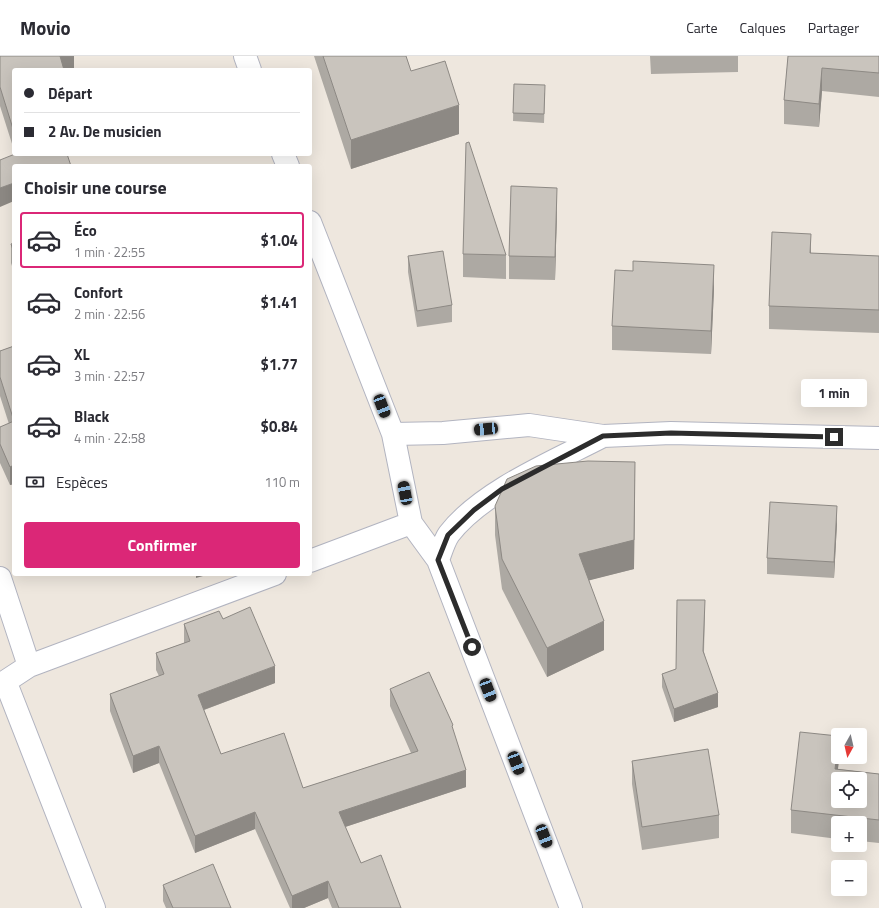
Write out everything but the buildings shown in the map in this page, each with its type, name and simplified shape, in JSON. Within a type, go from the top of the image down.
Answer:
[{"type":"street","points":[[245,56],[249,68]]},
{"type":"street","points":[[312,227],[393,434],[411,523],[438,560],[571,908]]},
{"type":"street","points":[[393,434],[443,433],[529,425],[603,436],[671,433],[879,438]]},
{"type":"street","points":[[438,560],[448,535],[474,510],[502,489],[603,436]]},
{"type":"street","points":[[312,560],[411,523]]},
{"type":"street","points":[[94,908],[3,684],[29,666],[270,576]]},
{"type":"street","points":[[0,578],[29,666]]},
{"type":"route","points":[[472,647],[438,560],[448,535],[474,510],[502,489],[603,436],[671,433],[834,437]]}]
